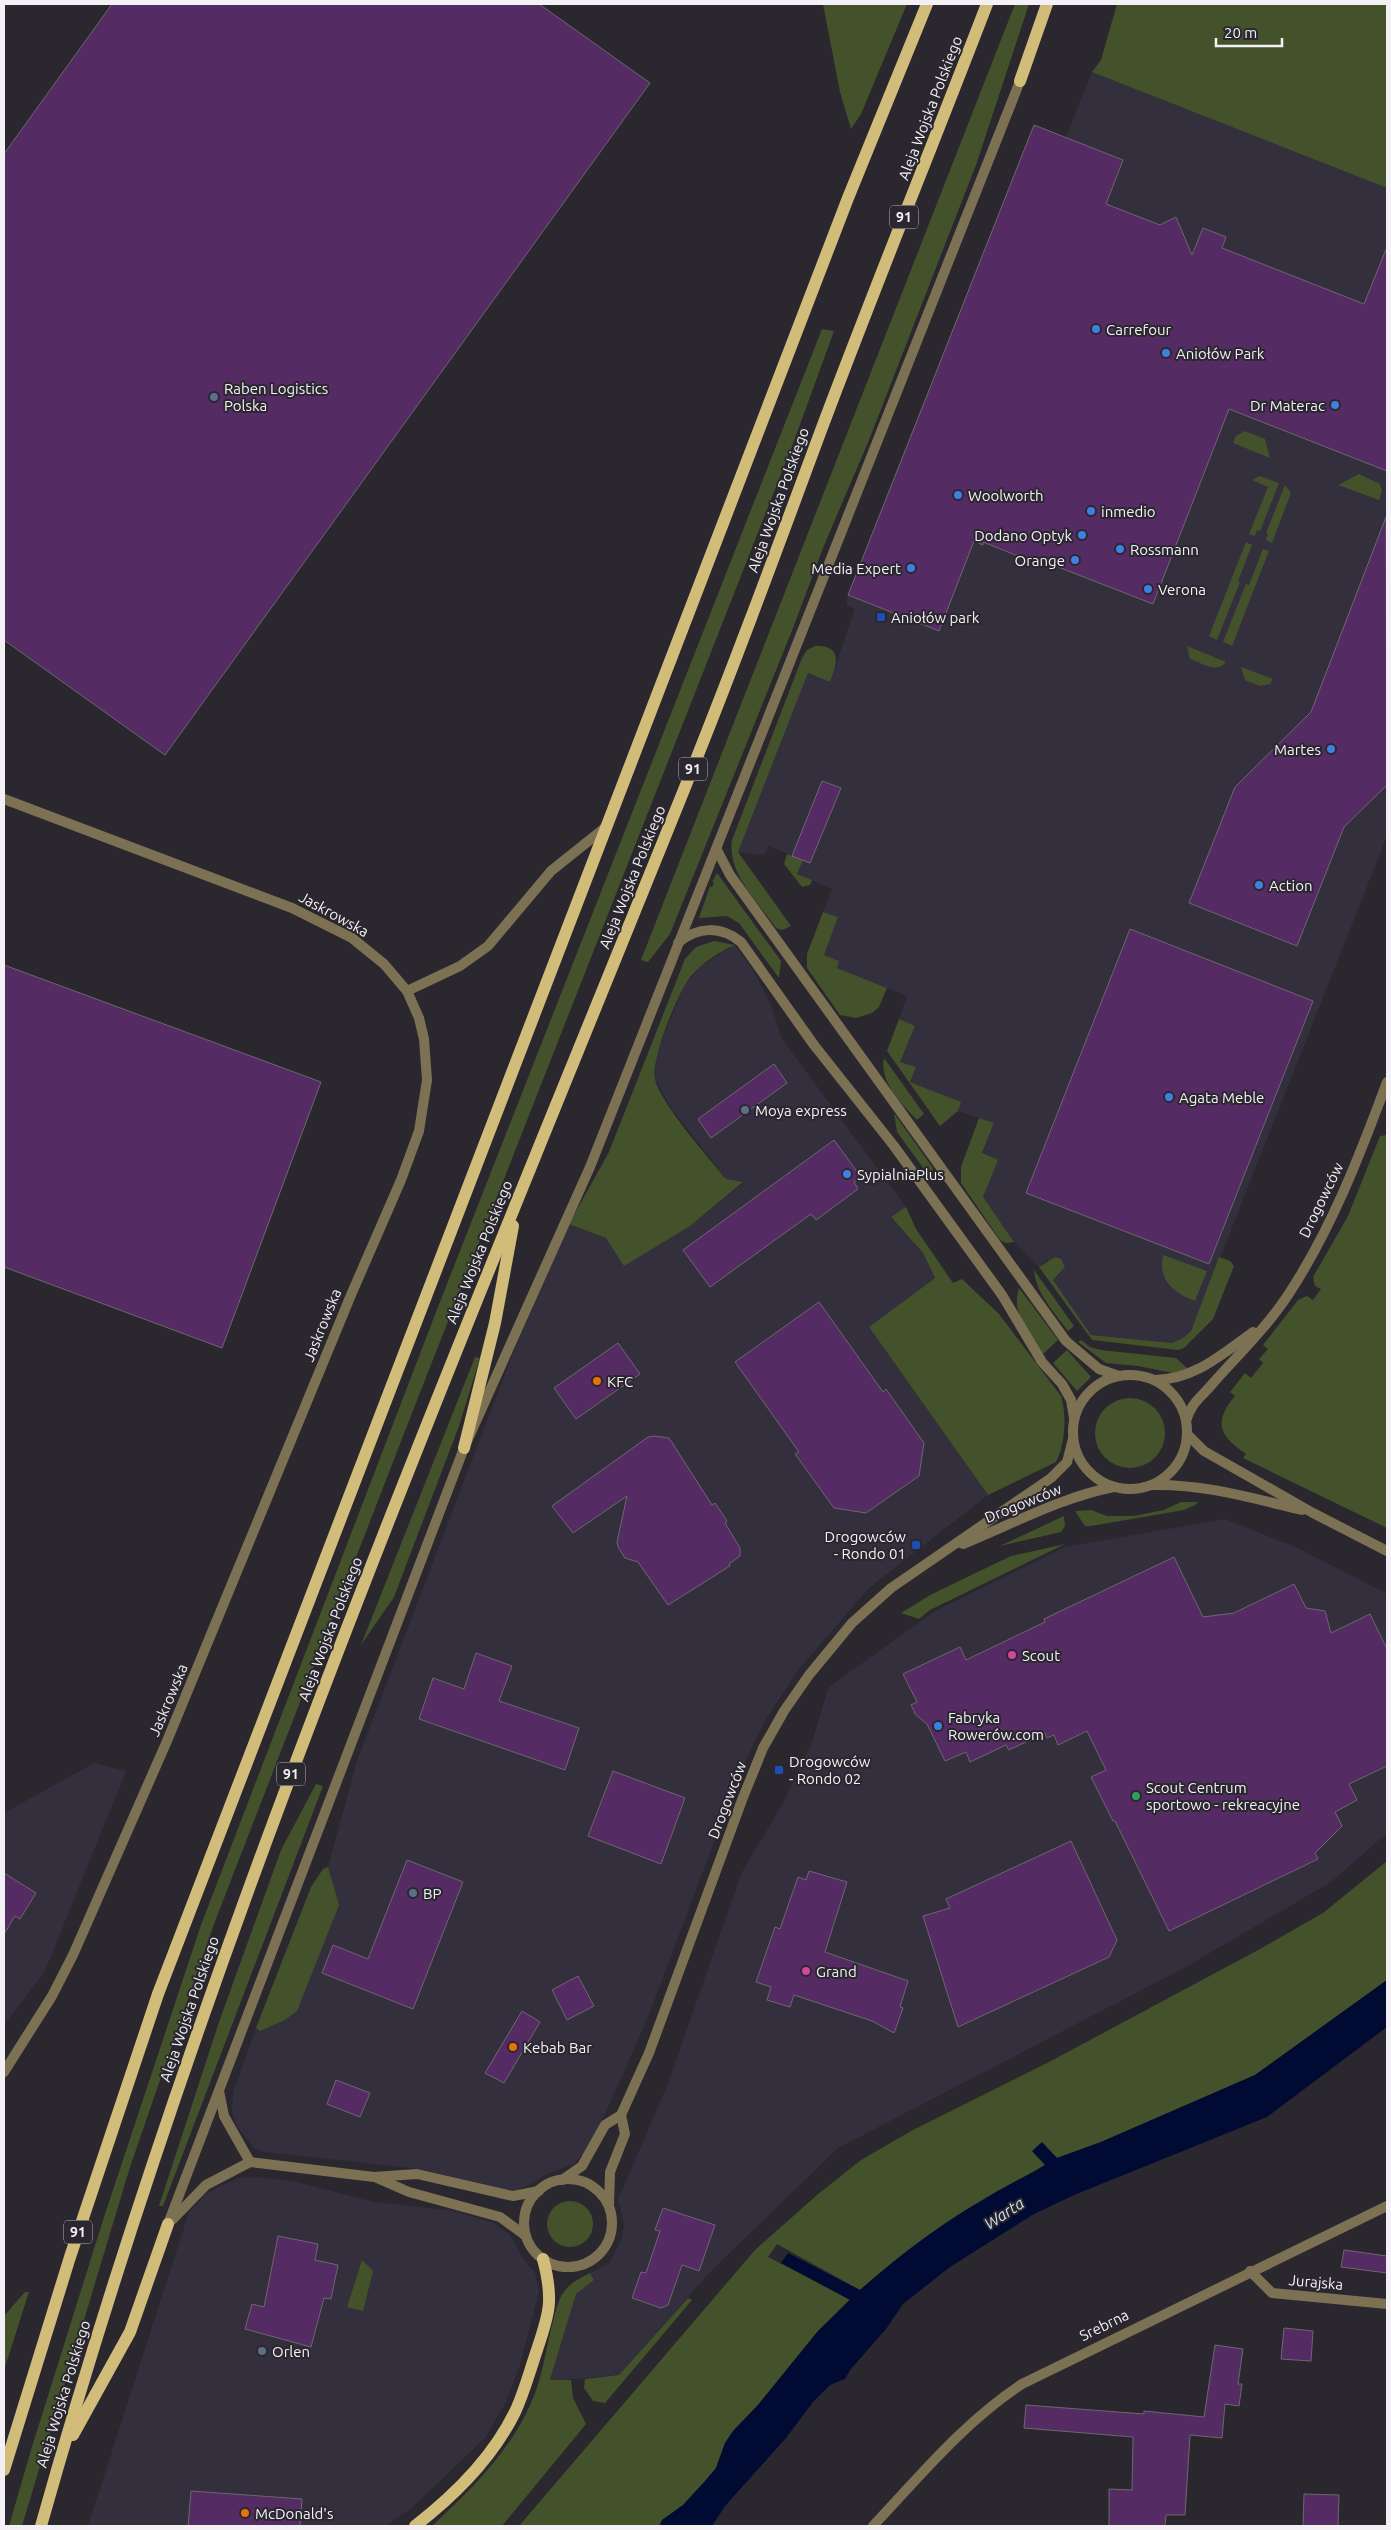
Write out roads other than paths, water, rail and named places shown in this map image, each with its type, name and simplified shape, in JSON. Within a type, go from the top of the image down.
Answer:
[{"type":"main road","name":"Aleja Wojska Polskiego","points":[[4,2470],[70,2257],[158,1994],[845,208],[927,4]]},
{"type":"main road","name":"Aleja Wojska Polskiego","points":[[41,2526],[60,2456],[140,2206],[253,1874],[445,1378],[686,787],[987,4]]},
{"type":"main road","points":[[1020,81],[1047,4]]},
{"type":"main road","points":[[464,1448],[495,1323],[518,1200]]},
{"type":"main road","points":[[60,2456],[130,2332],[168,2224]]},
{"type":"main road","points":[[417,2525],[465,2481],[489,2453],[514,2413],[537,2351],[550,2303],[550,2286],[543,2259]]},
{"type":"street","points":[[168,2224],[464,1448],[590,1166],[677,944],[717,850],[949,254],[1020,81]]},
{"type":"street","name":"Jaskrowska","points":[[4,799],[292,908],[352,938],[384,964],[407,991],[419,1018],[424,1039],[427,1080],[419,1131],[401,1180],[351,1294],[167,1741],[73,1955],[52,1996],[4,2072]]},
{"type":"street","points":[[407,991],[460,966],[488,946],[550,871],[607,826]]},
{"type":"street","points":[[717,850],[730,874],[1066,1341],[1099,1369],[1119,1376]]},
{"type":"street","points":[[677,944],[692,933],[710,929],[732,935],[741,942],[814,1045],[894,1146],[1002,1295],[1042,1362],[1062,1384],[1071,1400],[1074,1418],[1073,1439],[1080,1460],[1094,1477],[1114,1487],[1133,1489],[1152,1485],[1186,1484],[1312,1513]]},
{"type":"street","name":"Drogowców","points":[[1186,1422],[1190,1406],[1211,1386],[1287,1296],[1329,1222],[1363,1147],[1387,1082]]},
{"type":"street","name":"Drogowców","points":[[1153,1380],[1172,1380],[1198,1371],[1266,1323]]},
{"type":"street","points":[[1074,1418],[1083,1398],[1099,1384],[1119,1376],[1131,1375],[1153,1380],[1168,1390],[1180,1404],[1186,1422],[1187,1434],[1182,1455],[1170,1473],[1152,1485]]},
{"type":"street","points":[[1187,1434],[1204,1451],[1312,1513],[1387,1551]]},
{"type":"street","name":"Drogowców","points":[[609,2206],[610,2172],[625,2134],[622,2115],[662,2020],[742,1800],[764,1748],[784,1711],[809,1675],[852,1623],[891,1588],[1051,1478],[1067,1462],[1073,1439]]},
{"type":"street","name":"Drogowców","points":[[944,1552],[1064,1502],[1096,1490],[1114,1487]]},
{"type":"street","points":[[219,2090],[224,2116],[250,2162]]},
{"type":"street","points":[[562,2180],[582,2166],[605,2125],[622,2115]]},
{"type":"street","points":[[168,2224],[198,2191],[250,2162],[374,2177],[418,2174],[513,2196],[538,2191]]},
{"type":"street","points":[[374,2177],[409,2192],[500,2217],[526,2236]]},
{"type":"street","points":[[562,2180],[573,2180],[590,2185],[603,2196],[609,2206],[612,2220],[611,2234],[605,2247],[596,2258],[570,2267],[556,2265],[543,2259],[532,2249],[526,2236],[526,2212],[530,2200],[538,2191],[549,2184],[562,2180]]},
{"type":"street","name":"Srebrna","points":[[873,2526],[960,2433],[993,2403],[1053,2367],[1387,2206]]},
{"type":"street","name":"Jurajska","points":[[1250,2271],[1272,2294],[1387,2304]]},
{"type":"water","name":"Warta","points":[[1387,1980],[1387,2027],[1267,2117],[1074,2195],[1034,2214],[950,2267],[903,2304],[886,2329],[850,2370],[845,2379],[830,2385],[813,2402],[786,2438],[725,2506],[712,2526],[659,2526],[662,2520],[683,2505],[706,2480],[716,2468],[725,2443],[733,2431],[758,2405],[818,2331],[850,2300],[781,2263],[788,2253],[860,2290],[939,2227],[973,2205],[1045,2165],[1032,2151],[1042,2142],[1057,2158],[1101,2142],[1255,2075]]},
{"type":"place","name":"Carrefour","points":[[1096,329]]},
{"type":"place","name":"Aniołów Park","points":[[1166,353]]},
{"type":"place","name":"Raben Logistics Polska","points":[[214,397]]},
{"type":"place","name":"Dr Materac","points":[[1335,405]]},
{"type":"place","name":"Woolworth","points":[[958,495]]},
{"type":"place","name":"inmedio","points":[[1091,511]]},
{"type":"place","name":"Dodano Optyk","points":[[1082,535]]},
{"type":"place","name":"Rossmann","points":[[1120,549]]},
{"type":"place","name":"Orange","points":[[1075,560]]},
{"type":"place","name":"Media Expert","points":[[911,568]]},
{"type":"place","name":"Verona","points":[[1148,589]]},
{"type":"place","name":"Aniołów park","points":[[881,617]]},
{"type":"place","name":"Martes","points":[[1331,749]]},
{"type":"place","name":"Action","points":[[1259,885]]},
{"type":"place","name":"Agata Meble","points":[[1169,1097]]},
{"type":"place","name":"Moya express","points":[[745,1110]]},
{"type":"place","name":"SypialniaPlus","points":[[847,1174]]},
{"type":"place","name":"KFC","points":[[597,1381]]},
{"type":"place","name":"Drogowców - Rondo 01","points":[[916,1545]]},
{"type":"place","name":"Scout","points":[[1012,1655]]},
{"type":"place","name":"Fabryka Rowerów.com","points":[[938,1726]]},
{"type":"place","name":"Drogowców - Rondo 02","points":[[779,1770]]},
{"type":"place","name":"Scout Centrum sportowo - rekreacyjne","points":[[1136,1796]]},
{"type":"place","name":"BP","points":[[413,1893]]},
{"type":"place","name":"Grand","points":[[806,1971]]},
{"type":"place","name":"Kebab Bar","points":[[513,2047]]},
{"type":"place","name":"Orlen","points":[[262,2351]]},
{"type":"place","name":"McDonald's","points":[[245,2513]]}]
